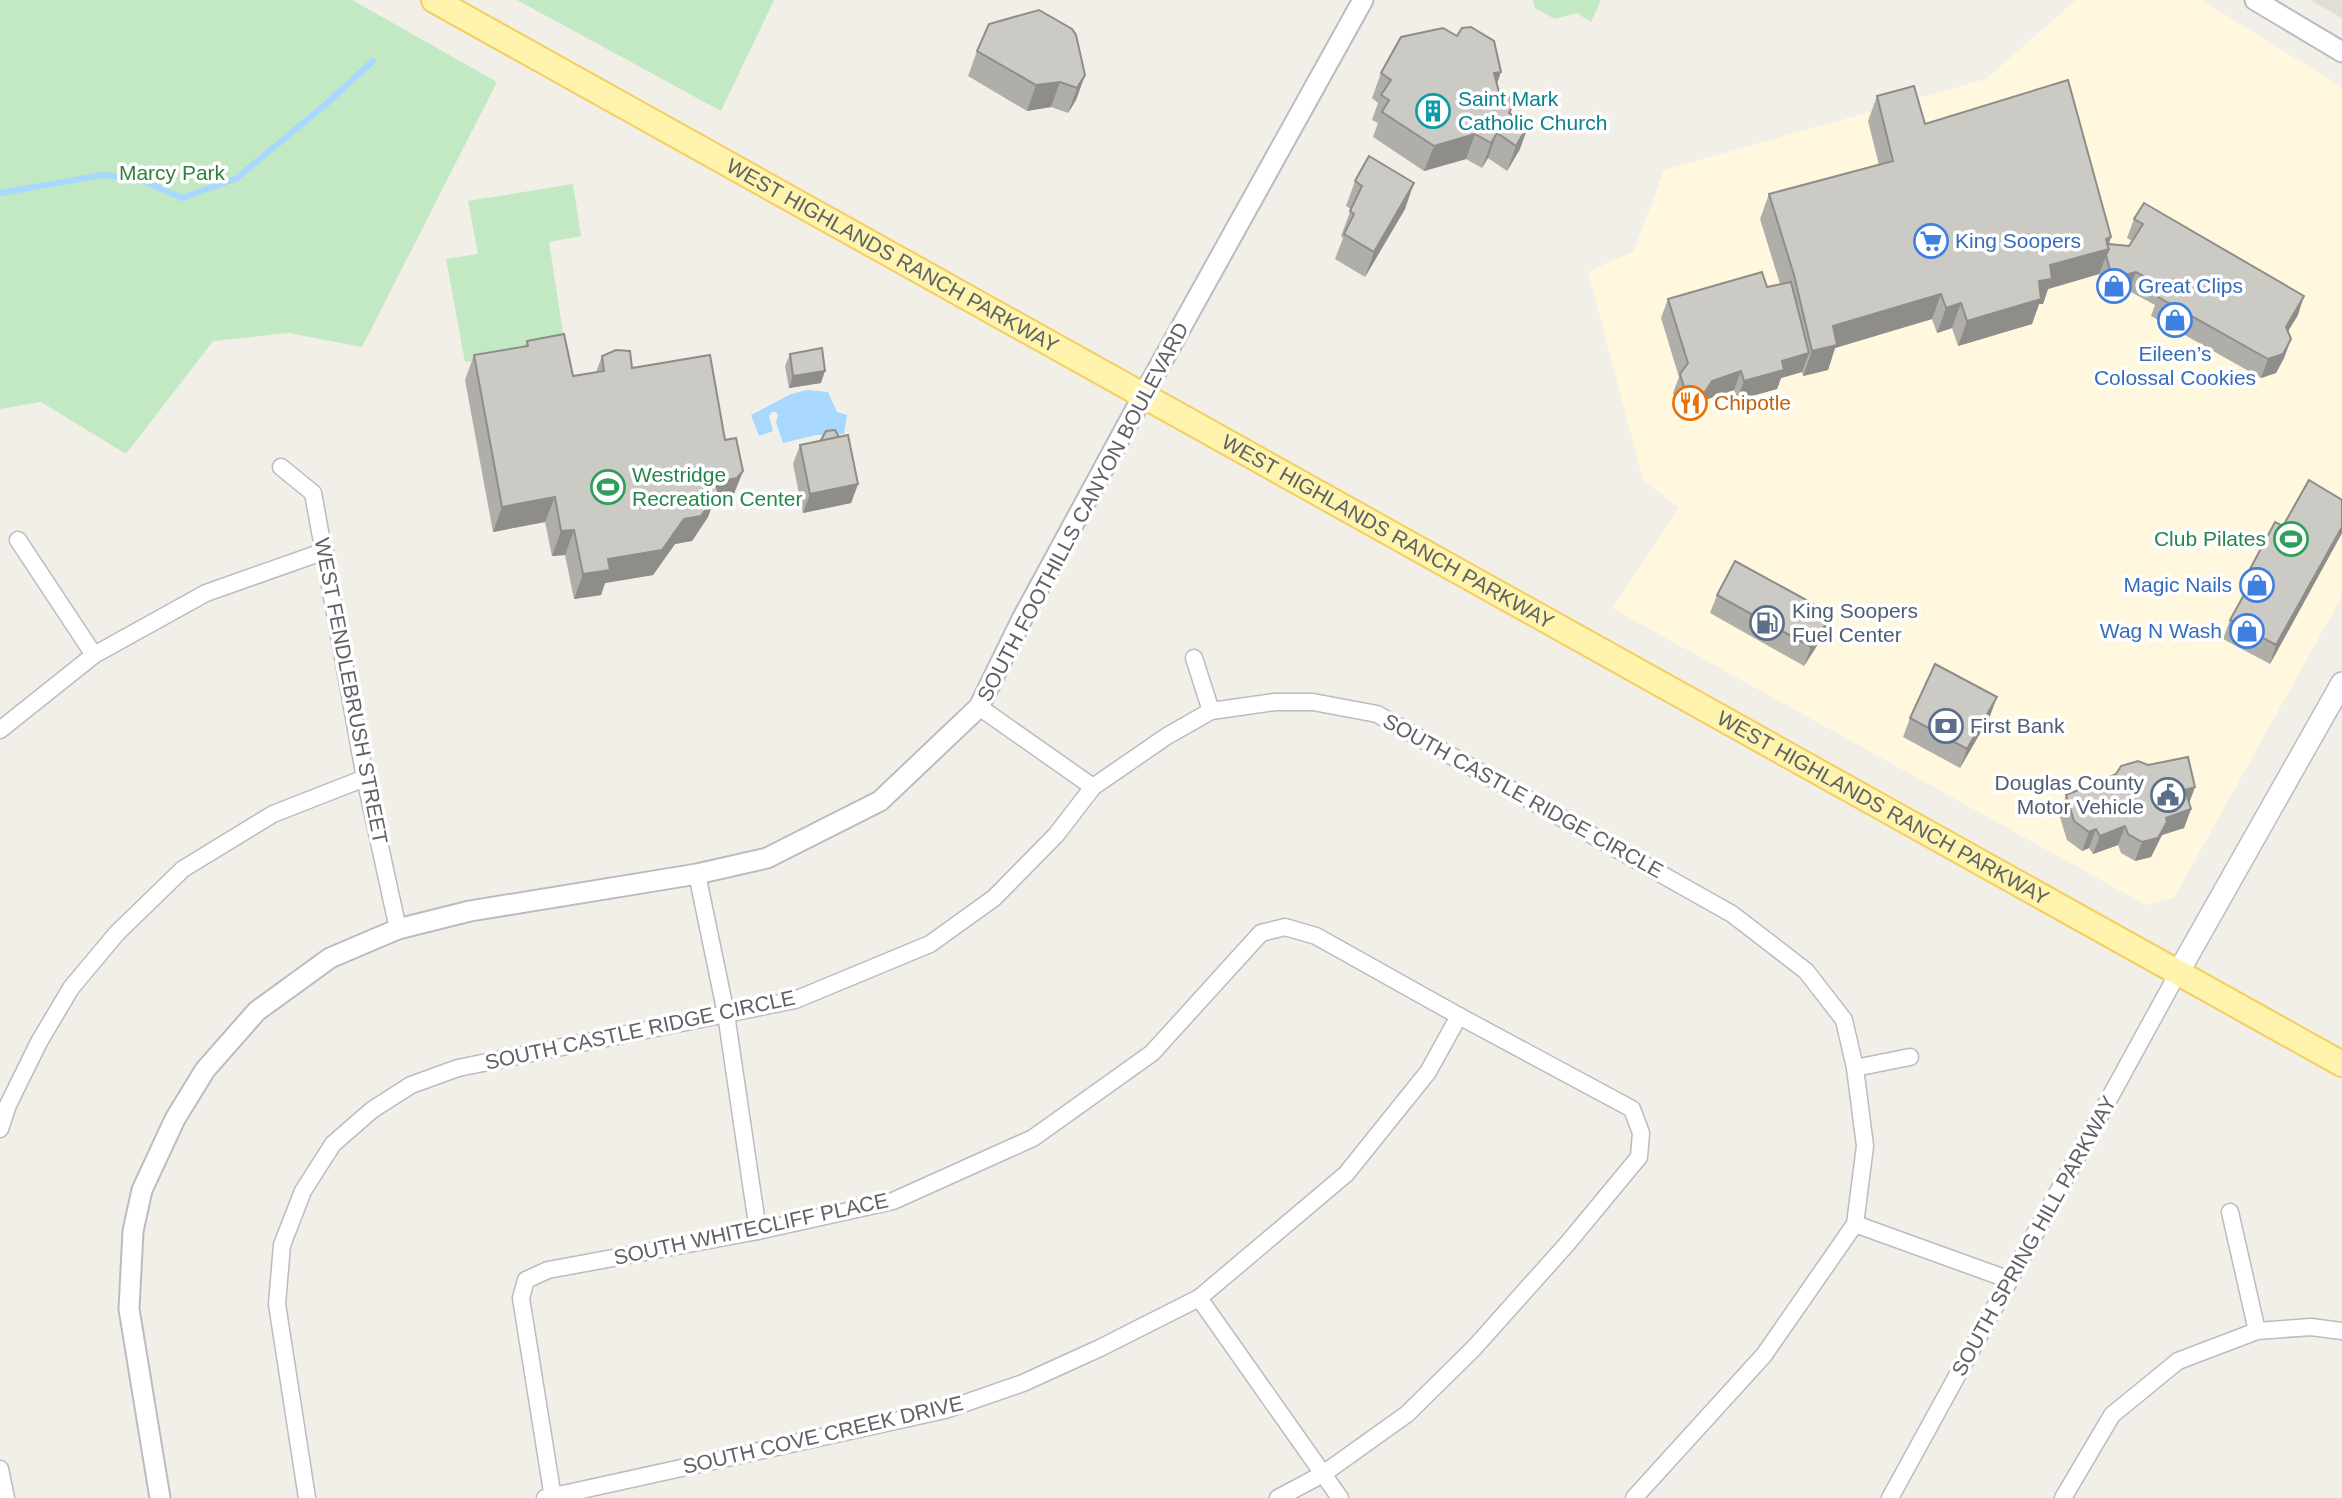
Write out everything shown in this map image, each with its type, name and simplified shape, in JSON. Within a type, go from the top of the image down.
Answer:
[{"type":"main road","name":"WEST HIGHLANDS RANCH PARKWAY","points":[[434,0],[2342,1064]]},
{"type":"main road","points":[[2178,973],[2342,683]]},
{"type":"street","name":"SOUTH FOOTHILLS CANYON BOULEVARD","points":[[160,1498],[130,1309],[133,1231],[142,1190],[175,1119],[205,1070],[257,1011],[330,958],[398,929],[470,911],[697,874],[767,858],[880,801],[979,707],[1023,619],[1144,394],[1363,0]]},
{"type":"street","points":[[2255,0],[2342,52]]},
{"type":"street","name":"WEST FENDLEBRUSH STREET","points":[[281,467],[313,493],[365,778],[398,929]]},
{"type":"street","points":[[18,540],[94,655]]},
{"type":"street","points":[[0,730],[94,655],[206,593],[325,551]]},
{"type":"street","points":[[1194,658],[1211,711]]},
{"type":"street","name":"SOUTH CASTLE RIDGE CIRCLE","points":[[307,1498],[277,1304],[282,1245],[303,1191],[333,1144],[372,1111],[411,1085],[458,1068],[795,1000],[930,944],[994,898],[1056,835],[1093,787],[1167,736],[1211,711],[1275,702],[1313,702],[1377,714],[1732,914],[1806,971],[1844,1020],[1855,1068],[1865,1146],[1855,1224],[1764,1355],[1634,1498]]},
{"type":"street","points":[[979,707],[1093,787]]},
{"type":"street","points":[[0,1129],[8,1105],[38,1042],[71,988],[117,933],[183,869],[273,814],[365,778]]},
{"type":"street","points":[[697,874],[726,1014],[758,1231]]},
{"type":"street","name":"SOUTH WHITECLIFF PLACE","points":[[550,1498],[521,1298],[526,1280],[548,1270],[758,1231],[893,1201],[1033,1138],[1152,1053],[1261,933],[1285,927],[1316,936],[1632,1109],[1641,1133],[1639,1157],[1567,1244],[1474,1348],[1407,1414],[1323,1474],[1278,1498]]},
{"type":"street","name":"SOUTH SPRING HILL PARKWAY","points":[[1890,1498],[2178,973]]},
{"type":"street","name":"SOUTH COVE CREEK DRIVE","points":[[550,1498],[944,1410],[1023,1383],[1199,1298],[1346,1174],[1428,1072],[1459,1016]]},
{"type":"street","points":[[1855,1068],[1910,1057]]},
{"type":"street","points":[[2230,1212],[2257,1331]]},
{"type":"street","points":[[1855,1224],[2010,1280]]},
{"type":"street","points":[[1199,1298],[1340,1498]]},
{"type":"street","points":[[2063,1498],[2112,1415],[2178,1361],[2257,1331],[2311,1327],[2342,1332]]},
{"type":"street","points":[[0,1469],[6,1498]]},
{"type":"shaded area","points":[[2076,0],[2201,0],[2342,87],[2342,596],[2174,898],[2146,905],[1612,608],[1679,508],[1643,479],[1588,272],[1634,251],[1664,170],[1986,79]]},
{"type":"shaded area","points":[[2310,0],[2342,0],[2342,18]]},
{"type":"green space","name":"Marcy Park","points":[[0,0],[352,0],[497,82],[362,347],[289,333],[213,341],[126,454],[41,402],[0,409]]},
{"type":"green space","points":[[517,0],[774,0],[721,111]]},
{"type":"green space","points":[[1533,0],[1601,0],[1591,22],[1577,13],[1555,19],[1535,8]]},
{"type":"green space","points":[[573,184],[581,236],[549,242],[565,345],[465,362],[446,259],[478,254],[468,201]]},
{"type":"water","points":[[807,390],[828,392],[837,412],[847,415],[844,434],[816,435],[783,443],[776,422],[778,415],[772,412],[769,416],[773,431],[759,436],[751,415],[791,394]]},
{"type":"building","points":[[1039,10],[1072,29],[1076,35],[1085,75],[1077,88],[1060,82],[1036,85],[977,51],[989,24]]},
{"type":"building","name":"Saint Mark Catholic Church","points":[[1471,27],[1494,41],[1501,72],[1494,73],[1499,92],[1515,101],[1509,113],[1529,124],[1516,146],[1497,133],[1491,143],[1475,134],[1434,146],[1382,112],[1389,100],[1381,95],[1391,80],[1381,73],[1401,37],[1443,28],[1457,36],[1462,28]]},
{"type":"building","name":"King Soopers","points":[[2068,80],[2111,237],[2106,239],[2109,249],[2050,265],[2052,279],[2039,281],[2041,299],[1967,321],[1961,303],[1946,308],[1941,294],[1833,326],[1837,345],[1812,351],[1794,275],[1769,194],[1893,161],[1877,96],[1914,86],[1925,124]]},
{"type":"building","points":[[1369,156],[1414,183],[1374,252],[1344,234],[1354,214],[1350,211],[1362,186],[1355,181]]},
{"type":"building","points":[[2144,203],[2304,296],[2286,327],[2291,339],[2283,354],[2268,359],[2158,297],[2162,286],[2136,272],[2112,278],[2106,255],[2109,249],[2107,244],[2129,246],[2143,224],[2134,219]]},
{"type":"building","points":[[1762,272],[1767,287],[1791,282],[1809,353],[1782,361],[1784,370],[1744,381],[1741,371],[1712,381],[1705,392],[1693,393],[1684,387],[1680,374],[1688,363],[1668,299]]},
{"type":"building","name":"Westridge Recreation Center","points":[[564,334],[573,376],[604,371],[602,356],[616,350],[630,351],[632,368],[710,355],[725,440],[736,438],[743,471],[737,478],[716,482],[718,492],[701,516],[684,519],[662,550],[608,559],[610,570],[583,574],[574,530],[561,531],[555,497],[502,507],[474,355],[528,346],[527,341]]},
{"type":"building","points":[[822,348],[825,371],[793,376],[790,354]]},
{"type":"building","points":[[835,430],[839,437],[821,441],[826,431]]},
{"type":"building","points":[[848,435],[858,484],[810,494],[800,445]]},
{"type":"building","points":[[2309,480],[2342,500],[2342,527],[2276,645],[2230,620],[2255,575],[2249,571],[2275,522],[2283,526]]},
{"type":"building","points":[[1735,561],[1832,614],[1811,647],[1717,595]]},
{"type":"building","name":"First Bank","points":[[1935,664],[1997,697],[1967,749],[1910,718]]},
{"type":"building","points":[[2188,757],[2195,787],[2185,790],[2191,809],[2166,818],[2167,822],[2158,838],[2142,842],[2128,834],[2125,826],[2100,836],[2096,829],[2089,832],[2074,821],[2066,795],[2116,774],[2121,766],[2138,761],[2148,765]]},
{"type":"waterway","points":[[0,193],[103,175],[139,179],[182,198],[237,178],[373,61]]},
{"type":"place","name":"Saint Mark Catholic Church","points":[[1433,111]]},
{"type":"place","name":"King Soopers","points":[[1931,241]]},
{"type":"place","name":"Great Clips","points":[[2114,286]]},
{"type":"place","name":"Eileen’s Colossal Cookies","points":[[2175,320]]},
{"type":"place","name":"Chipotle","points":[[1690,403]]},
{"type":"place","name":"Westridge Recreation Center","points":[[608,487]]},
{"type":"place","name":"Club Pilates","points":[[2291,539]]},
{"type":"place","name":"Magic Nails","points":[[2257,585]]},
{"type":"place","name":"King Soopers Fuel Center","points":[[1767,623]]},
{"type":"place","name":"Wag N Wash","points":[[2247,631]]},
{"type":"place","name":"First Bank","points":[[1946,726]]},
{"type":"place","name":"Douglas County Motor Vehicle","points":[[2168,795]]}]
